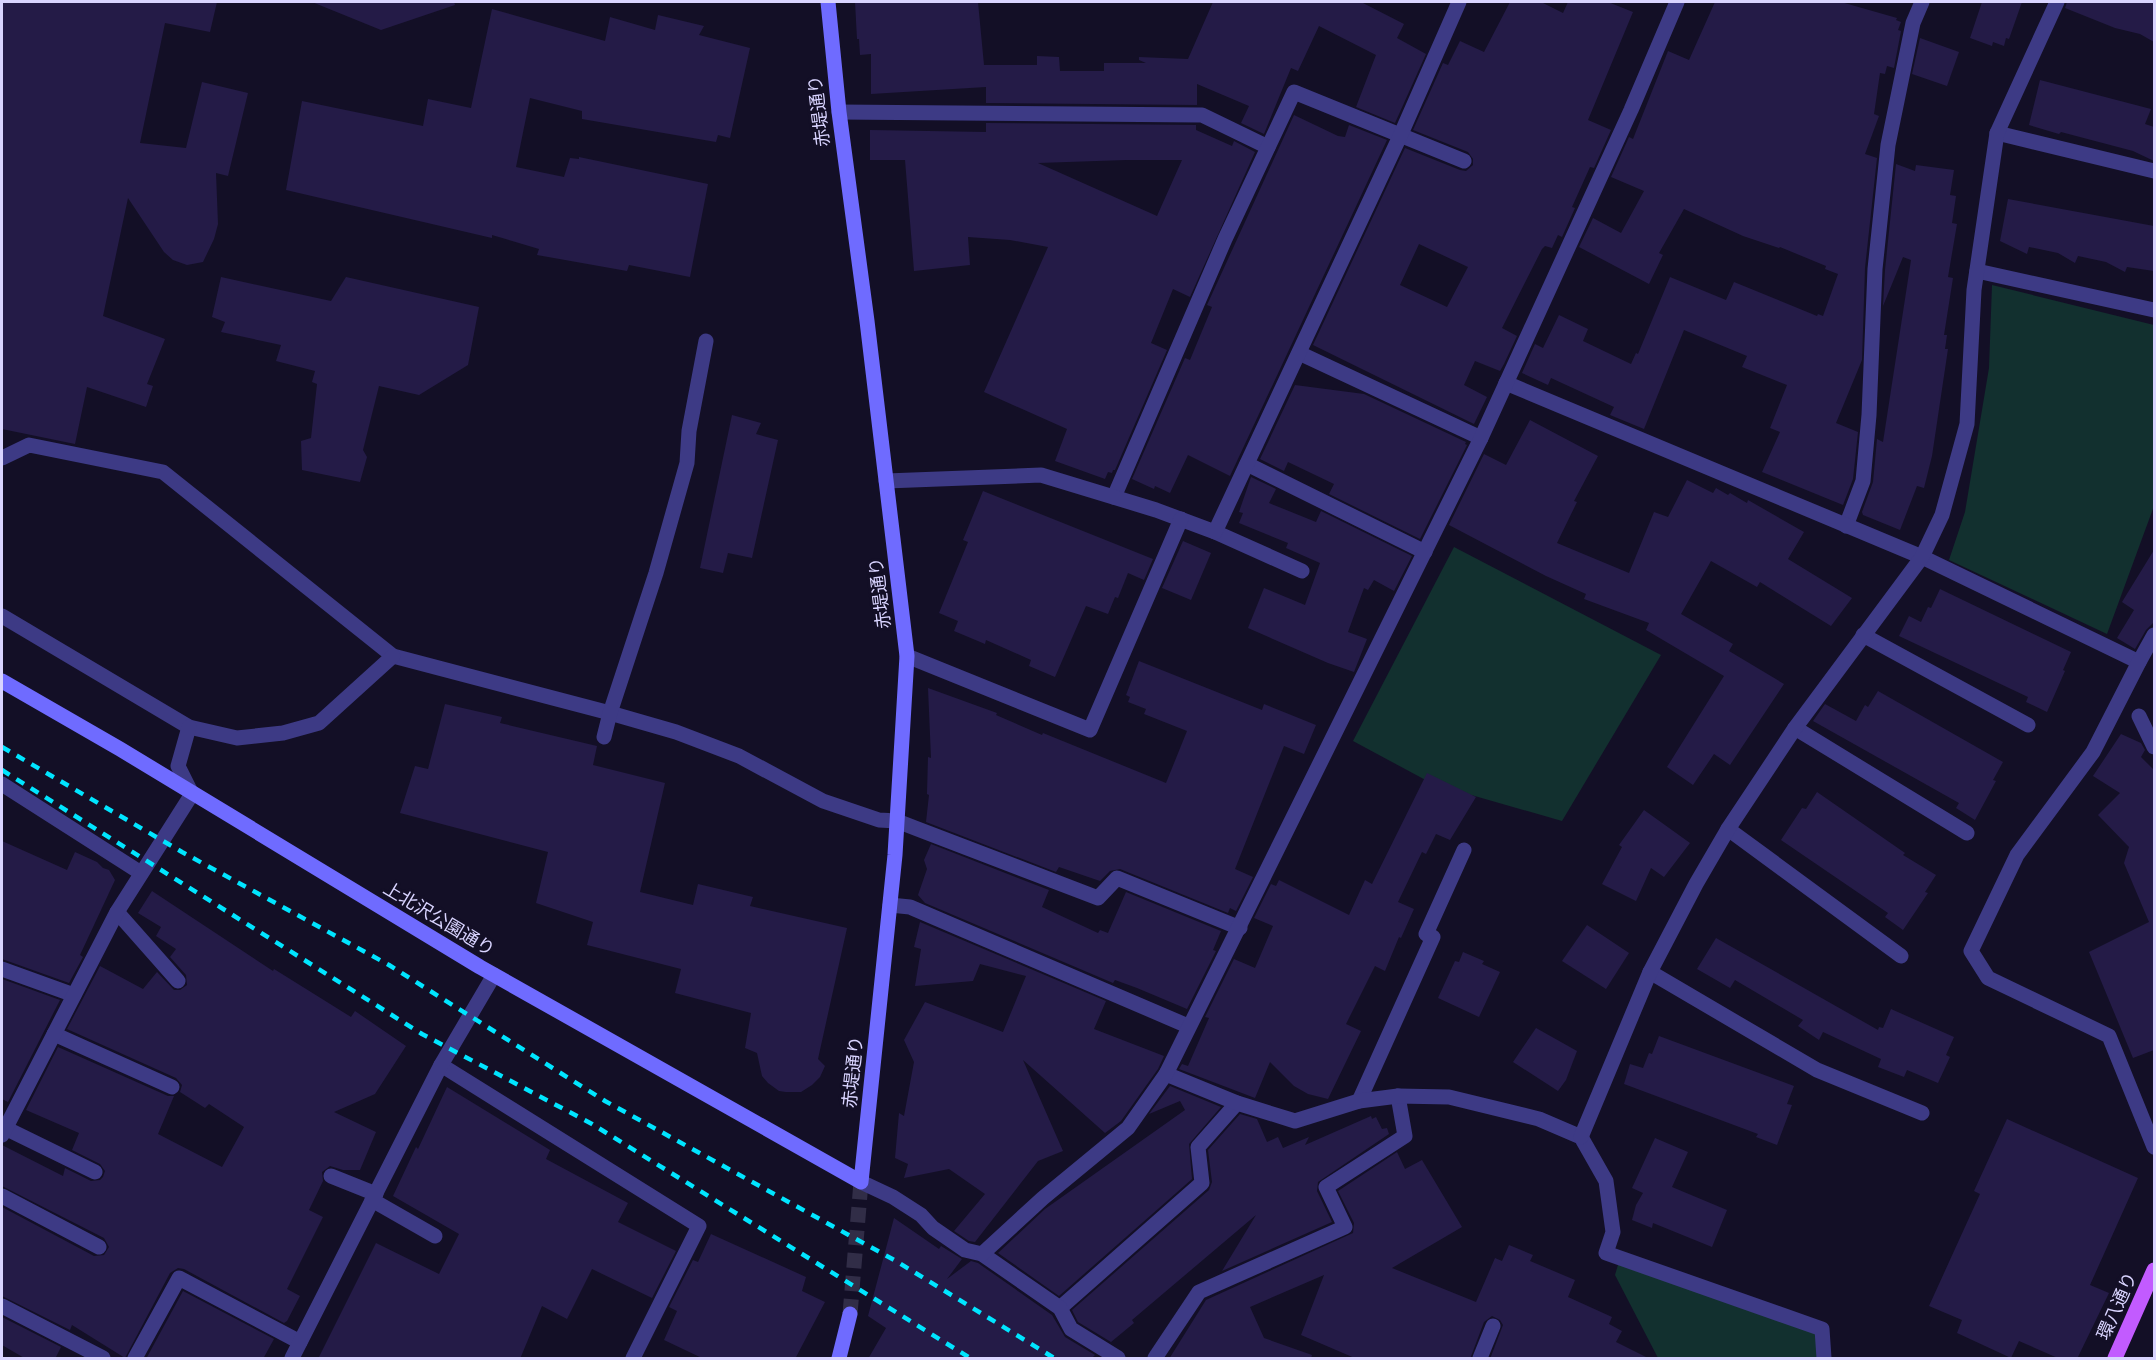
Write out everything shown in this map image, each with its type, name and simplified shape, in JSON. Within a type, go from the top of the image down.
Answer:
[{"type":"main road","name":"環八通り","points":[[2115,1359],[2154,1270]]},
{"type":"street","name":"赤堤通り","points":[[828,2],[838,112],[907,656],[890,905],[861,1182]]},
{"type":"street","points":[[1215,532],[1401,135],[1459,2]]},
{"type":"street","points":[[982,1254],[1043,1198],[1128,1128],[1166,1074],[1481,438],[1631,110],[1677,2]]},
{"type":"street","points":[[1846,526],[1863,481],[1869,415],[1875,269],[1887,145],[1913,23],[1922,2]]},
{"type":"street","points":[[1581,1137],[1650,972],[1696,884],[1728,829],[1795,728],[1922,557],[1942,514],[1967,424],[1977,271],[1997,133],[2057,2]]},
{"type":"street","points":[[1114,497],[1225,239],[1294,92],[1464,161]]},
{"type":"street","points":[[838,112],[1202,115],[1268,147]]},
{"type":"street","points":[[1997,133],[2154,171]]},
{"type":"street","points":[[1977,271],[2154,310]]},
{"type":"street","points":[[604,736],[656,573],[687,463],[689,431],[706,341]]},
{"type":"street","points":[[1299,353],[1481,438]]},
{"type":"street","points":[[1506,383],[1922,557],[2139,662]]},
{"type":"street","points":[[2,458],[29,445],[163,472],[393,656],[676,732],[739,756],[823,801],[879,820],[897,821],[1098,898],[1117,878],[1240,928]]},
{"type":"street","points":[[1247,464],[1425,552]]},
{"type":"street","points":[[886,481],[1041,475],[1181,519],[1302,571]]},
{"type":"street","points":[[907,656],[1090,730],[1181,519]]},
{"type":"street","points":[[2,616],[189,727],[237,738],[282,733],[319,723],[393,656]]},
{"type":"street","points":[[1863,635],[2028,725]]},
{"type":"street","points":[[2154,635],[2093,752],[2017,855],[1971,951],[1988,978],[2109,1035],[2154,1147]]},
{"type":"street","name":"上北沢公園通り","points":[[2,681],[494,975],[861,1182]]},
{"type":"street","points":[[2139,716],[2154,747]]},
{"type":"street","points":[[95,1172],[3,1132],[117,912],[192,794],[178,766],[189,727]]},
{"type":"street","points":[[1795,728],[1967,833]]},
{"type":"street","points":[[2,784],[141,873]]},
{"type":"street","points":[[1728,829],[1900,956]]},
{"type":"street","points":[[1359,1101],[1433,937],[1426,934],[1464,849]]},
{"type":"street","points":[[890,905],[909,907],[1188,1026]]},
{"type":"street","points":[[117,912],[178,981]]},
{"type":"street","points":[[2,969],[74,995]]},
{"type":"street","points":[[1650,972],[1817,1070],[1922,1113]]},
{"type":"street","points":[[292,1359],[441,1065],[494,975]]},
{"type":"street","points":[[54,1034],[172,1087]]},
{"type":"street","points":[[441,1065],[699,1226],[633,1359]]},
{"type":"street","points":[[1166,1074],[1237,1103],[1295,1121],[1359,1101],[1398,1096],[1449,1097],[1539,1119],[1581,1137],[1606,1181],[1613,1232],[1606,1253],[1822,1329],[1824,1359]]},
{"type":"street","points":[[1155,1359],[1198,1292],[1345,1227],[1326,1187],[1405,1136],[1398,1096]]},
{"type":"street","points":[[1060,1308],[1202,1183],[1198,1147],[1237,1103]]},
{"type":"street","points":[[331,1176],[374,1197],[435,1236]]},
{"type":"street","points":[[861,1182],[893,1197],[921,1215],[933,1228],[965,1250],[982,1254],[1060,1308],[1071,1329],[1118,1359]]},
{"type":"street","points":[[2,1196],[99,1246]]},
{"type":"street","points":[[135,1359],[178,1278],[300,1342]]},
{"type":"street","points":[[2,1306],[74,1352],[103,1359]]},
{"type":"street","points":[[839,1359],[850,1314]]},
{"type":"street","points":[[1480,1359],[1493,1326]]},
{"type":"green space","points":[[1992,285],[2154,325],[2154,506],[2107,634],[1949,560],[1965,512],[1989,368]]},
{"type":"green space","points":[[1454,547],[1661,655],[1562,821],[1433,784],[1353,741]]},
{"type":"green space","points":[[1620,1258],[1822,1329],[1824,1358],[1658,1358],[1615,1275]]},
{"type":"building","points":[[2,2],[217,2],[210,32],[165,23],[140,143],[186,148],[202,82],[248,93],[228,176],[216,173],[218,224],[203,262],[187,265],[173,260],[164,252],[128,198],[103,316],[165,339],[147,384],[153,386],[146,407],[87,387],[75,444],[2,429]]},
{"type":"building","points":[[312,2],[454,2],[455,5],[381,30]]},
{"type":"building","points":[[855,2],[978,2],[984,65],[1037,65],[1037,56],[1059,57],[1060,71],[1104,71],[1104,63],[1146,63],[1139,60],[1139,57],[1188,59],[1213,2],[1361,2],[1404,24],[1397,38],[1426,54],[1395,123],[1356,107],[1376,55],[1319,26],[1298,71],[1291,68],[1264,134],[1241,123],[1249,106],[1197,84],[1197,105],[986,103],[986,87],[871,94],[871,54],[860,55]]},
{"type":"building","points":[[1510,2],[1541,2],[1563,13],[1568,2],[1608,2],[1633,12],[1588,120],[1611,130],[1594,168],[1590,167],[1572,207],[1575,208],[1562,237],[1558,235],[1552,248],[1545,246],[1542,249],[1502,328],[1517,336],[1500,371],[1475,361],[1464,385],[1487,397],[1474,424],[1313,345],[1405,148],[1460,170],[1466,171],[1473,165],[1473,159],[1468,152],[1413,130],[1443,63],[1448,65],[1460,41],[1484,52]],"holes":[[[1419,244],[1468,267],[1447,307],[1400,285]]]},
{"type":"building","points":[[1715,2],[1841,2],[1897,18],[1896,20],[1901,22],[1894,68],[1887,66],[1885,74],[1880,73],[1874,114],[1879,116],[1865,154],[1877,158],[1865,268],[1862,360],[1836,423],[1858,432],[1853,479],[1843,505],[1762,472],[1780,432],[1770,428],[1787,385],[1742,367],[1747,356],[1684,330],[1644,429],[1610,415],[1614,407],[1551,378],[1548,385],[1522,373],[1535,344],[1543,348],[1559,315],[1588,329],[1583,341],[1631,364],[1636,353],[1638,354],[1670,277],[1726,300],[1734,282],[1817,316],[1818,314],[1823,316],[1838,274],[1825,269],[1826,266],[1780,247],[1743,236],[1684,209],[1659,253],[1663,255],[1649,284],[1579,247],[1593,218],[1621,233],[1644,191],[1611,177],[1629,137],[1633,139],[1668,51],[1689,60]]},
{"type":"building","points":[[1982,2],[2022,2],[2009,39],[2006,38],[2004,46],[1993,42],[1992,46],[1970,38]]},
{"type":"building","points":[[2067,2],[2154,2],[2154,42],[2140,34],[2115,28],[2065,8]]},
{"type":"building","points":[[492,9],[605,41],[610,17],[655,30],[658,15],[704,26],[699,35],[750,48],[730,138],[718,135],[716,142],[582,119],[582,111],[530,98],[516,167],[564,177],[570,158],[579,159],[579,157],[708,184],[690,277],[629,265],[627,271],[537,255],[539,249],[492,235],[492,238],[286,190],[302,101],[423,126],[428,99],[471,108]]},
{"type":"building","points":[[1920,38],[1959,52],[1947,86],[1912,74]]},
{"type":"building","points":[[2040,80],[2151,109],[2145,124],[2154,127],[2154,161],[2133,151],[2029,125]]},
{"type":"building","points":[[1294,115],[1338,136],[1345,137],[1349,125],[1387,140],[1230,476],[1188,455],[1170,493],[1155,486],[1154,489],[1132,479],[1185,358],[1190,360],[1212,307],[1207,305]]},
{"type":"building","points":[[986,123],[1196,125],[1196,130],[1232,146],[1234,141],[1255,152],[1190,297],[1173,289],[1151,343],[1167,350],[1115,470],[1112,473],[1108,472],[1105,479],[1055,461],[1067,429],[984,392],[1048,247],[1010,240],[968,237],[970,265],[914,271],[905,160],[870,160],[870,130],[986,132]],"holes":[[[1182,160],[1157,216],[1038,163]]]},
{"type":"building","points":[[1896,164],[1915,171],[1916,165],[1954,170],[1950,195],[1956,196],[1952,223],[1957,224],[1948,277],[1953,278],[1944,335],[1947,335],[1945,349],[1948,349],[1932,456],[1924,488],[1917,486],[1900,530],[1863,515],[1862,512],[1873,482],[1877,439],[1883,442],[1911,260],[1903,257],[1883,306]]},
{"type":"building","points":[[2008,199],[2154,226],[2154,271],[2127,267],[2125,272],[2106,262],[2078,256],[2075,263],[2058,253],[2029,247],[2027,254],[2000,241]]},
{"type":"building","points":[[221,277],[331,301],[346,277],[479,307],[468,365],[419,395],[379,386],[363,450],[367,457],[360,482],[302,470],[301,441],[311,438],[317,384],[312,382],[315,371],[276,361],[281,345],[221,332],[225,322],[212,317]]},
{"type":"building","points":[[1295,385],[1364,394],[1466,442],[1467,445],[1420,539],[1329,494],[1334,484],[1288,462],[1284,471],[1260,459]]},
{"type":"building","points":[[732,415],[761,423],[756,434],[778,440],[752,558],[728,553],[723,573],[700,568]]},
{"type":"building","points":[[1530,420],[1598,456],[1574,501],[1577,502],[1557,543],[1629,573],[1654,512],[1668,517],[1687,480],[1713,493],[1716,488],[1747,503],[1748,500],[1804,532],[1788,559],[1852,598],[1831,626],[1760,582],[1757,587],[1711,561],[1681,614],[1733,644],[1729,651],[1784,684],[1730,765],[1714,754],[1693,785],[1667,767],[1724,676],[1646,630],[1649,623],[1584,599],[1586,594],[1546,576],[1449,525],[1484,454],[1506,465]]},
{"type":"building","points":[[1251,477],[1276,489],[1269,503],[1316,522],[1321,511],[1412,556],[1394,591],[1374,580],[1368,590],[1364,588],[1348,632],[1367,639],[1354,672],[1248,628],[1264,588],[1305,605],[1320,563],[1286,548],[1288,543],[1239,523],[1243,513],[1239,512]]},
{"type":"building","points":[[983,491],[1153,559],[1144,580],[1128,573],[1118,598],[1115,597],[1108,614],[1086,606],[1055,677],[1029,666],[1031,660],[986,640],[985,644],[954,631],[958,621],[939,613],[968,542],[963,540]]},
{"type":"building","points":[[1183,541],[1211,553],[1191,600],[1162,588]]},
{"type":"building","points":[[2154,550],[2154,622],[2146,630],[2135,649],[2117,638],[2134,610],[2122,602]]},
{"type":"building","points":[[1940,589],[2071,652],[2047,712],[2026,702],[2028,697],[1899,636],[1909,616],[1921,622]]},
{"type":"building","points":[[1139,661],[1262,710],[1264,704],[1316,725],[1304,754],[1284,746],[1235,869],[1253,877],[1236,911],[1230,908],[1228,913],[1120,869],[1110,871],[1100,881],[1059,867],[1056,872],[926,822],[929,795],[927,794],[928,757],[931,758],[928,688],[997,713],[996,715],[1042,735],[1043,733],[1166,783],[1187,731],[1144,714],[1146,709],[1128,702],[1130,697],[1126,695]]},
{"type":"building","points":[[1878,691],[2003,762],[1993,780],[1996,781],[1975,820],[1956,808],[1959,803],[1813,721],[1825,704],[1856,721],[1865,705],[1868,707]]},
{"type":"building","points":[[445,704],[502,717],[500,723],[597,746],[593,765],[665,783],[640,892],[693,905],[698,884],[753,897],[750,906],[847,928],[818,1059],[825,1066],[820,1077],[812,1085],[801,1092],[779,1091],[762,1076],[757,1053],[745,1048],[751,1013],[675,993],[681,969],[587,945],[593,922],[536,903],[548,852],[400,813],[415,766],[428,769]]},
{"type":"building","points":[[2121,734],[2141,743],[2145,750],[2141,757],[2154,770],[2154,1050],[2133,1058],[2089,952],[2149,922],[2124,863],[2129,847],[2098,815],[2120,793],[2093,776]]},
{"type":"building","points":[[1427,773],[1476,797],[1450,840],[1436,834],[1426,854],[1422,852],[1398,902],[1414,909],[1385,971],[1375,966],[1346,1024],[1361,1031],[1328,1099],[1308,1094],[1294,1086],[1270,1062],[1255,1098],[1179,1069],[1182,1064],[1188,1066],[1209,1018],[1205,1017],[1234,959],[1255,968],[1273,926],[1254,918],[1271,884],[1276,886],[1279,880],[1349,915],[1365,880],[1372,884]]},
{"type":"building","points":[[1817,792],[1905,853],[1903,855],[1936,875],[1925,892],[1928,893],[1903,930],[1885,917],[1888,913],[1781,840],[1802,808],[1806,809]]},
{"type":"building","points":[[1644,810],[1690,843],[1664,877],[1651,868],[1636,901],[1602,884],[1622,847],[1619,845]]},
{"type":"building","points":[[2,841],[67,870],[75,852],[109,870],[115,880],[80,955],[83,957],[69,983],[2,959]]},
{"type":"building","points":[[931,844],[1049,890],[1042,907],[1098,933],[1100,930],[1108,933],[1126,892],[1221,931],[1213,950],[1216,951],[1187,1009],[1115,980],[1113,983],[925,903],[918,895],[927,869],[924,860]]},
{"type":"building","points":[[152,891],[273,971],[274,969],[351,1017],[355,1011],[406,1046],[375,1094],[334,1112],[376,1132],[360,1170],[343,1170],[330,1166],[322,1172],[323,1181],[309,1210],[323,1217],[287,1289],[300,1296],[287,1321],[284,1323],[184,1269],[178,1268],[170,1273],[125,1358],[72,1325],[70,1330],[2,1296],[2,1207],[94,1256],[104,1255],[109,1247],[104,1238],[2,1186],[2,1145],[63,1176],[65,1168],[91,1181],[100,1180],[103,1177],[105,1171],[100,1164],[72,1150],[79,1133],[26,1110],[58,1047],[168,1096],[174,1096],[158,1134],[222,1167],[244,1127],[209,1104],[205,1108],[180,1092],[182,1085],[176,1078],[67,1029],[100,966],[143,989],[157,972],[174,990],[180,990],[187,985],[186,975],[170,957],[176,949],[156,936],[161,927],[138,913]]},
{"type":"building","points":[[920,922],[1106,1001],[1094,1029],[1164,1056],[1158,1069],[1121,1121],[1105,1133],[1023,1060],[1063,1151],[1038,1161],[975,1242],[969,1241],[954,1231],[985,1194],[949,1169],[904,1178],[908,1164],[895,1158],[899,1113],[904,1116],[914,1062],[904,1040],[925,1002],[1003,1032],[1026,976],[980,964],[973,981],[915,986],[921,949],[914,947]]},
{"type":"building","points":[[1587,925],[1629,953],[1606,989],[1562,961]]},
{"type":"building","points":[[1716,938],[1878,1030],[1879,1027],[1883,1028],[1891,1009],[1954,1037],[1946,1055],[1950,1057],[1938,1083],[1907,1070],[1904,1077],[1878,1067],[1881,1059],[1823,1032],[1819,1040],[1798,1026],[1803,1020],[1735,980],[1730,988],[1697,969]]},
{"type":"building","points":[[1463,952],[1484,961],[1482,964],[1500,972],[1479,1017],[1438,998],[1455,961],[1459,962]]},
{"type":"building","points":[[2,979],[60,1000],[8,1102],[2,1099]]},
{"type":"building","points":[[1536,1028],[1577,1051],[1566,1080],[1558,1091],[1513,1062]]},
{"type":"building","points":[[1659,1036],[1794,1086],[1787,1104],[1792,1105],[1777,1145],[1756,1137],[1758,1134],[1624,1084],[1630,1064],[1643,1068]]},
{"type":"building","points":[[1170,1086],[1221,1107],[1189,1144],[1192,1179],[1059,1296],[998,1253],[1045,1209],[1185,1110],[1180,1101],[1149,1114]]},
{"type":"building","points":[[447,1087],[550,1150],[546,1159],[628,1203],[618,1222],[676,1251],[652,1298],[592,1269],[567,1319],[542,1306],[520,1359],[318,1359],[376,1243],[439,1274],[459,1234],[393,1196]]},
{"type":"building","points":[[1240,1114],[1257,1119],[1267,1142],[1278,1137],[1283,1148],[1309,1137],[1305,1145],[1371,1116],[1372,1119],[1376,1117],[1382,1129],[1387,1128],[1389,1134],[1318,1182],[1317,1191],[1332,1222],[1222,1271],[1256,1215],[1132,1320],[1134,1323],[1111,1342],[1078,1322],[1072,1310],[1209,1190],[1212,1182],[1208,1150]]},
{"type":"building","points":[[2007,1119],[2138,1178],[2090,1285],[2109,1293],[2077,1359],[2060,1359],[2019,1341],[2011,1358],[1957,1333],[1962,1320],[1929,1306],[1980,1194],[1974,1191]]},
{"type":"building","points":[[1655,1138],[1688,1152],[1672,1187],[1727,1210],[1712,1247],[1653,1223],[1652,1228],[1632,1220],[1636,1205],[1643,1193],[1632,1188]]},
{"type":"building","points":[[1397,1152],[1405,1169],[1422,1160],[1462,1227],[1392,1268],[1476,1302],[1495,1258],[1502,1261],[1509,1245],[1533,1255],[1530,1261],[1575,1280],[1568,1297],[1612,1317],[1609,1324],[1622,1331],[1616,1342],[1650,1359],[1490,1359],[1503,1325],[1500,1320],[1492,1316],[1484,1322],[1470,1359],[1357,1359],[1301,1335],[1324,1275],[1250,1307],[1264,1338],[1312,1355],[1311,1359],[1169,1359],[1206,1300],[1353,1233],[1354,1223],[1338,1191]]},
{"type":"building","points":[[894,1218],[939,1249],[941,1246],[962,1259],[947,1279],[971,1261],[978,1263],[1052,1315],[1065,1337],[1095,1355],[1091,1359],[868,1359],[886,1328],[868,1316]]},
{"type":"building","points":[[711,1234],[806,1277],[802,1291],[825,1302],[795,1359],[704,1359],[664,1340],[677,1311],[669,1307],[693,1260],[698,1262]]},
{"type":"building","points":[[183,1291],[274,1339],[263,1359],[146,1359]]},
{"type":"building","points":[[2,1317],[61,1347],[55,1359],[26,1359],[2,1345]]},
{"type":"tunnel","points":[[850,1314],[861,1182]]},
{"type":"railway","points":[[2,747],[182,852],[389,965],[605,1101],[896,1261],[1054,1358]]},
{"type":"railway","points":[[2,770],[422,1034],[592,1124],[970,1358]]}]
